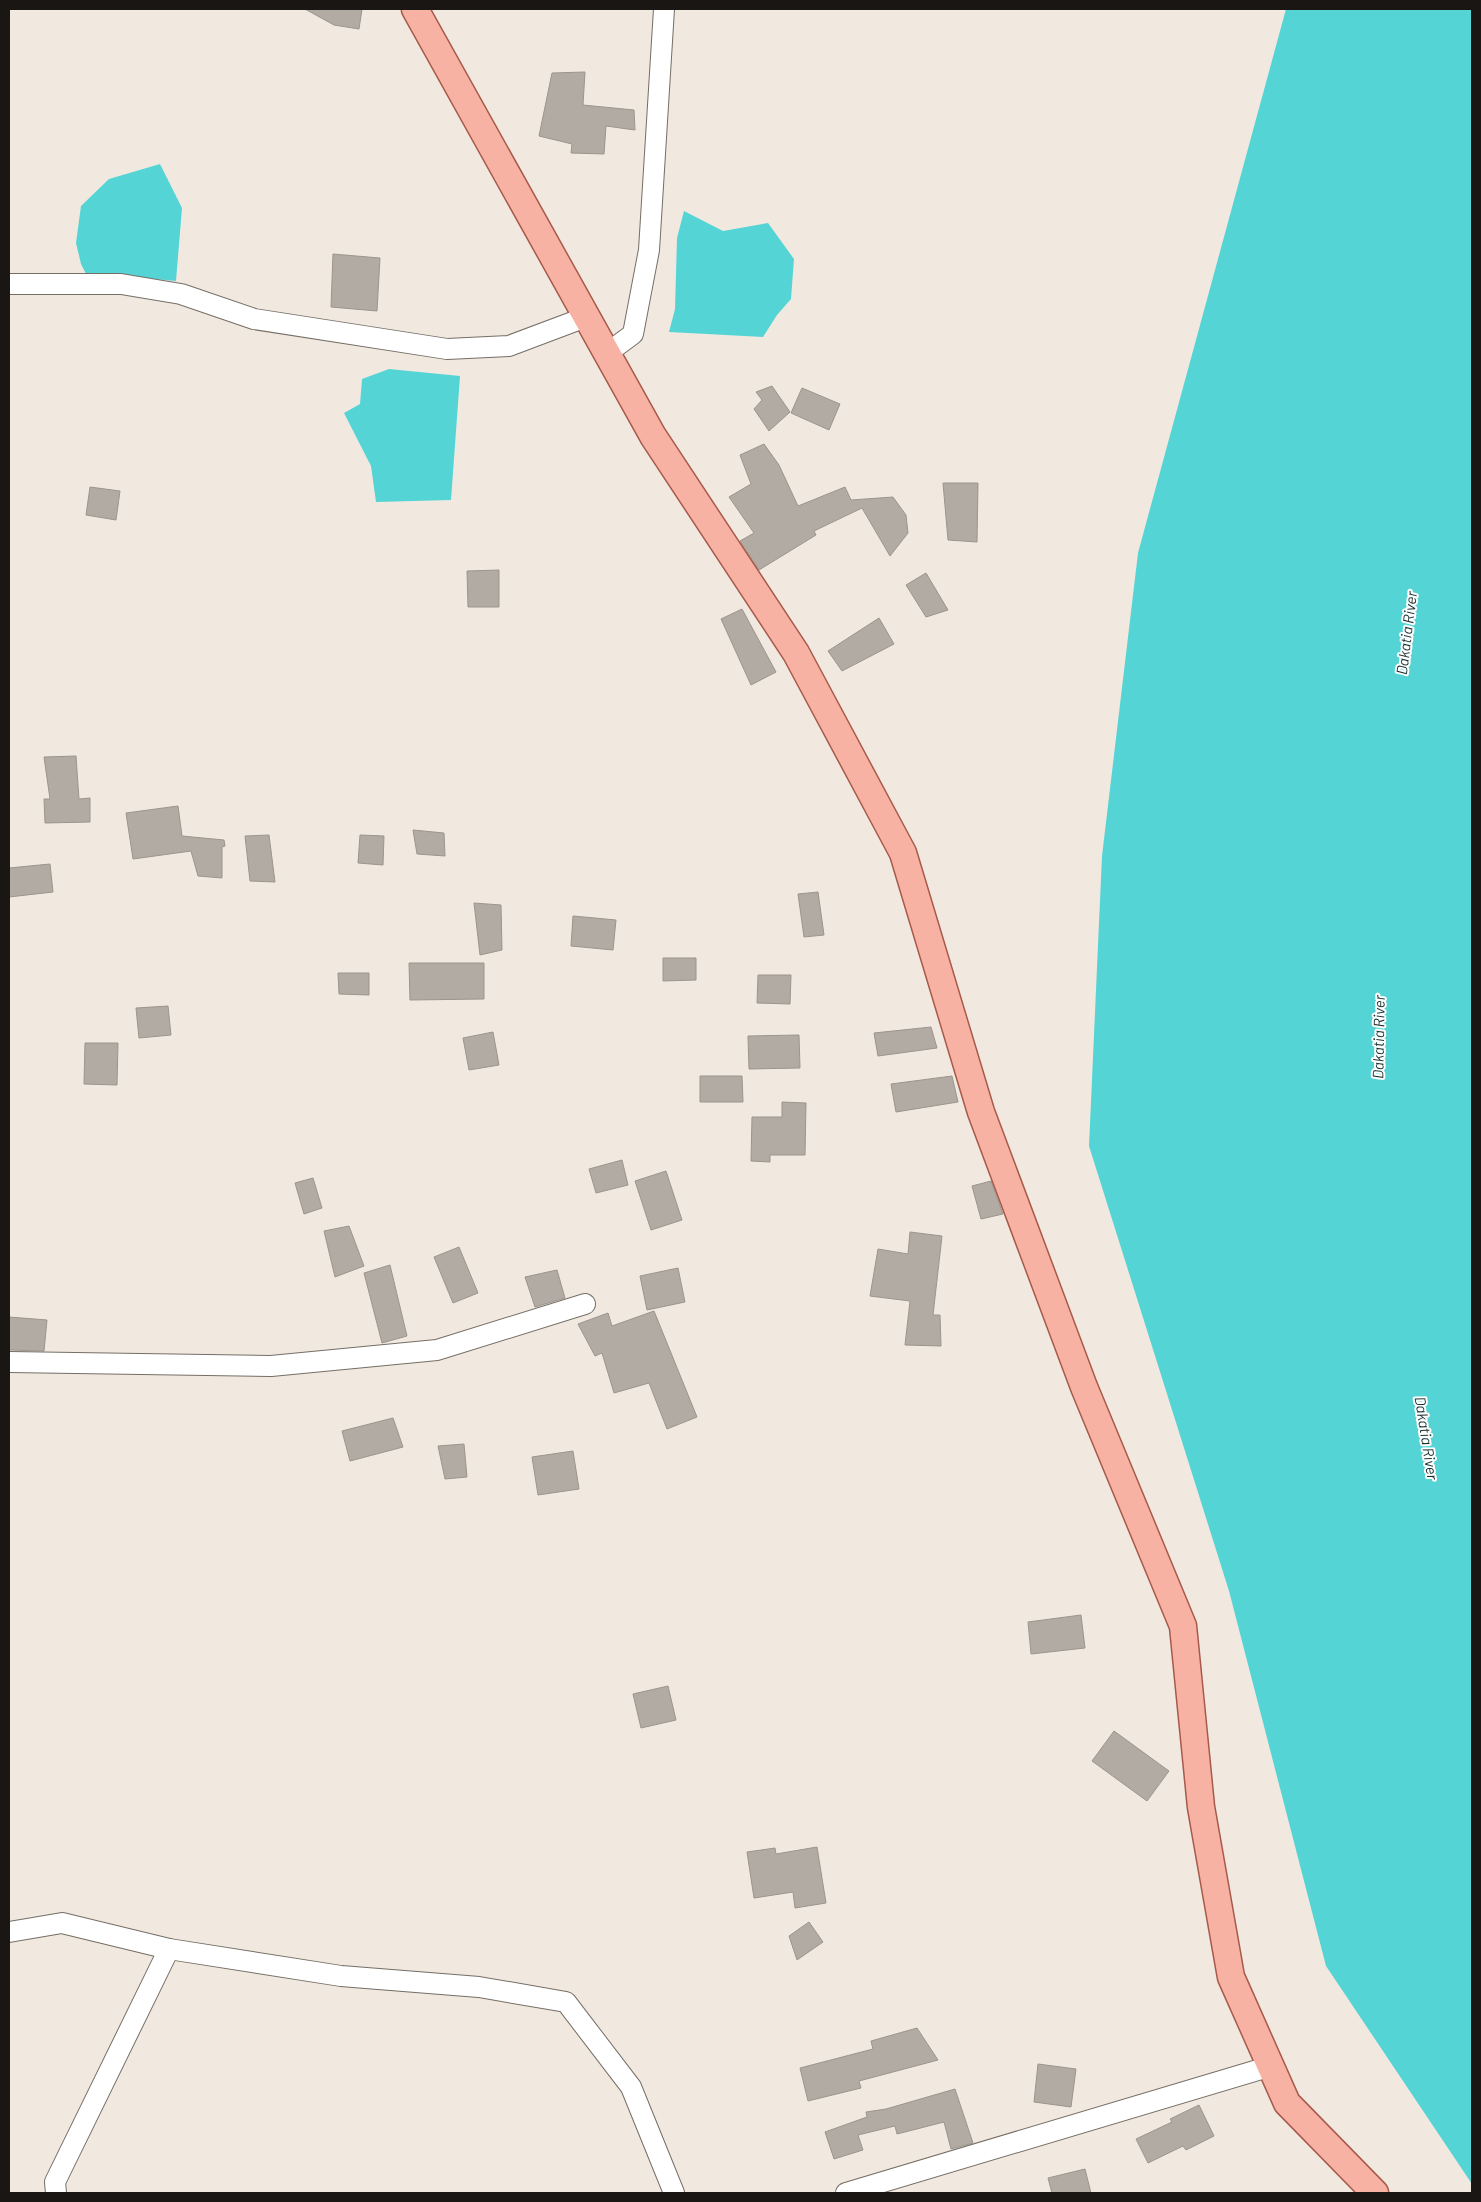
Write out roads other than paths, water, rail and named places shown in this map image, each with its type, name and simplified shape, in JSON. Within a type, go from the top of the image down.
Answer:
[{"type":"main road","points":[[415,9],[653,436],[796,653],[903,853],[981,1112],[1084,1387],[1183,1626],[1200,1807],[1231,1978],[1287,2103],[1375,2193]]},
{"type":"street","points":[[607,354],[632,334],[649,250],[664,9]]},
{"type":"street","points":[[9,284],[130,286],[181,294],[254,319],[447,349],[509,346],[586,317]]},
{"type":"street","points":[[9,1362],[271,1366],[437,1350],[585,1304]]},
{"type":"street","points":[[9,1932],[62,1922],[169,1949],[341,1976],[479,1987],[566,2002],[632,2087],[674,2193]]},
{"type":"street","points":[[56,2193],[55,2182],[169,1949]]},
{"type":"street","points":[[846,2193],[1271,2066]]},
{"type":"water","name":"Dakatia River","points":[[1286,9],[1472,9],[1472,2184],[1326,1966],[1229,1591],[1089,1146],[1102,856],[1138,553]]},
{"type":"water","points":[[160,164],[182,208],[176,281],[98,274],[91,284],[81,264],[76,243],[81,206],[109,179]]},
{"type":"water","points":[[684,211],[723,231],[768,223],[794,259],[791,299],[777,315],[763,337],[669,332],[675,309],[677,238]]},
{"type":"water","points":[[389,369],[460,376],[451,500],[376,502],[371,466],[344,413],[360,404],[362,379]]}]
